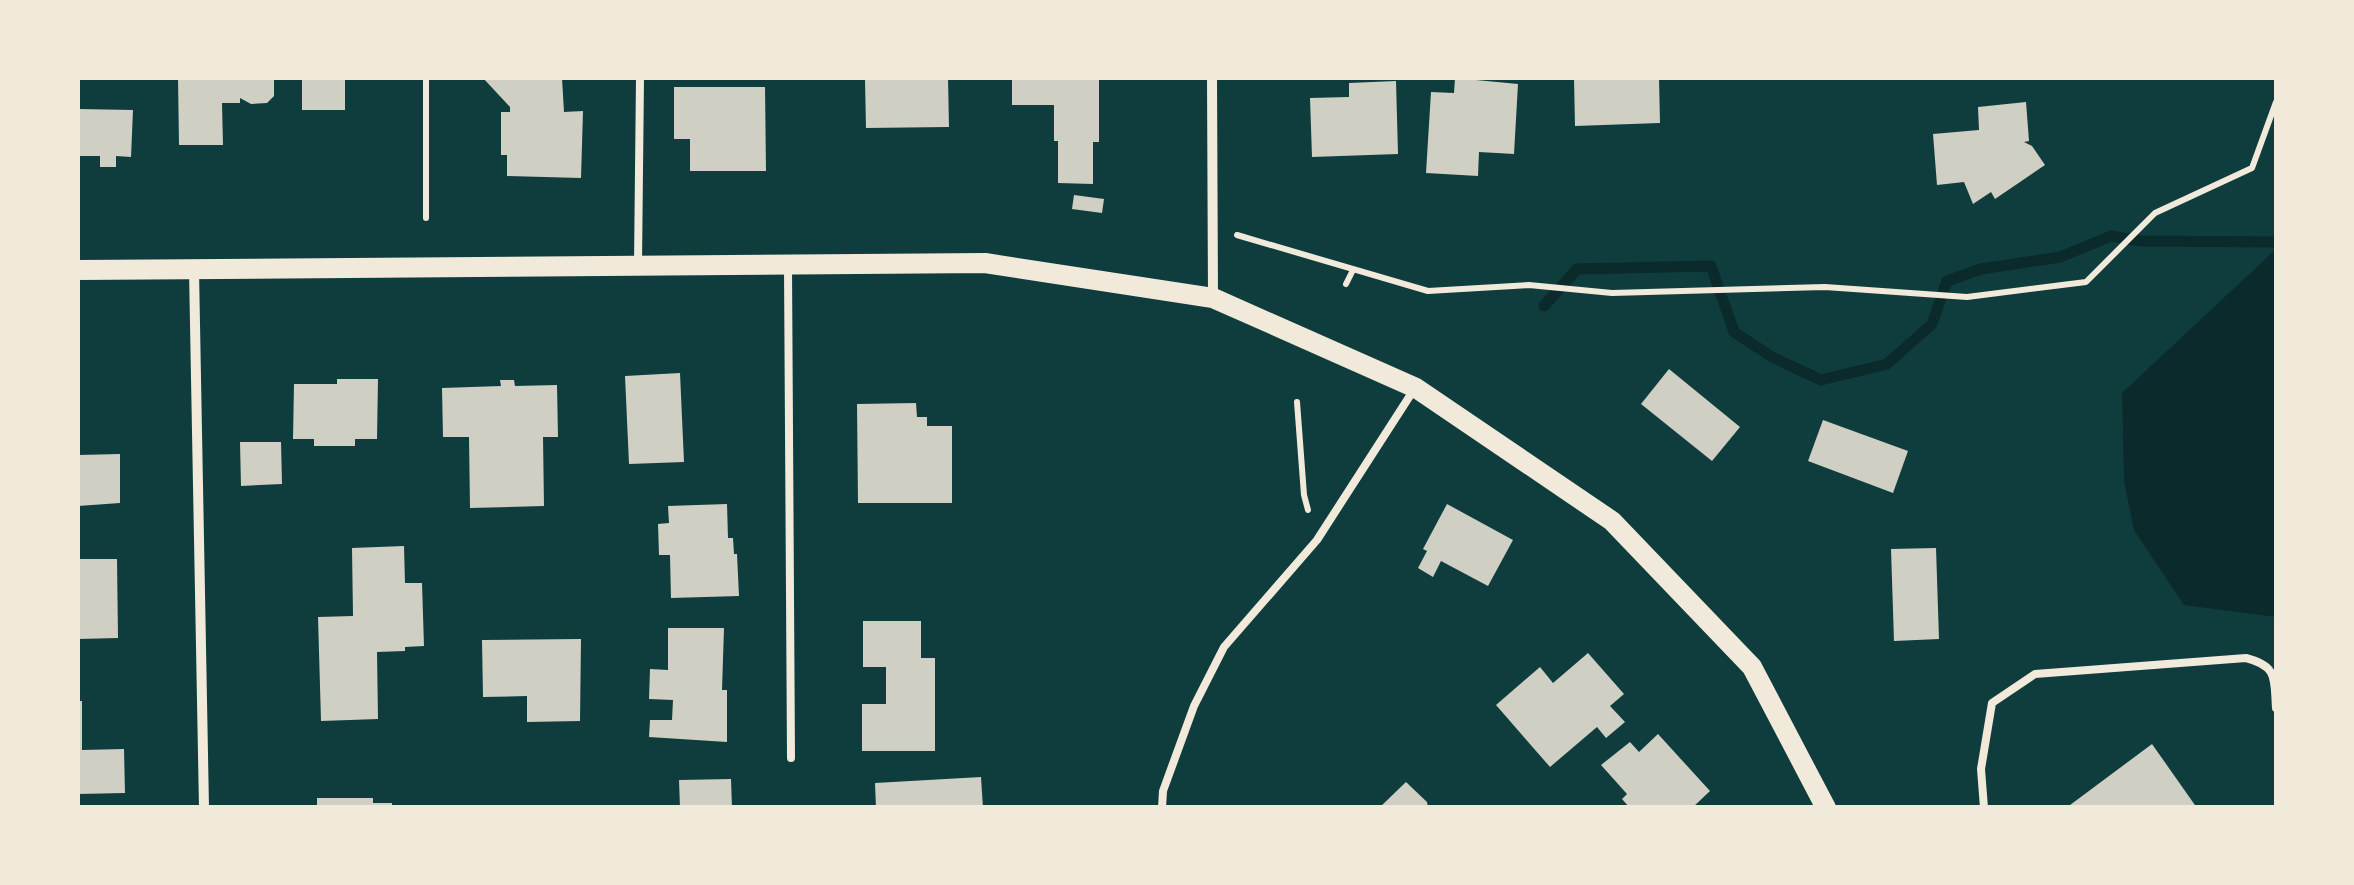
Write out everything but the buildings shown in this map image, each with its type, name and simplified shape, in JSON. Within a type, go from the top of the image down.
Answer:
[{"type":"main road","points":[[78,270],[985,263],[1212,298],[1416,388],[1612,521],[1752,667],[1826,808]]},
{"type":"street","points":[[1212,78],[1212,298]]},
{"type":"street","points":[[194,269],[204,808]]},
{"type":"lane","points":[[638,264],[640,78]]},
{"type":"lane","points":[[788,263],[791,758]]},
{"type":"lane","points":[[1162,808],[1163,791],[1194,706],[1224,646],[1316,540],[1416,388]]},
{"type":"lane","points":[[1984,808],[1981,769],[1992,703],[2036,674],[2246,658],[2264,662],[2274,674],[2276,708]]},
{"type":"path","points":[[426,78],[426,218]]},
{"type":"path","points":[[1241,236],[1428,291],[1529,285],[1612,293],[1825,287],[1967,297],[2086,282],[2155,213],[2252,168],[2276,102]]},
{"type":"path","points":[[1346,284],[1353,270]]},
{"type":"path","points":[[1296,402],[1304,495],[1316,540]]},
{"type":"water","points":[[2276,249],[2276,617],[2184,605],[2134,530],[2124,481],[2122,393]]},
{"type":"waterway","points":[[1544,306],[1577,269],[1711,266],[1734,332],[1772,357],[1821,380],[1887,364],[1932,324],[1947,281],[1981,269],[2060,257],[2111,236],[2141,241],[2276,242]]}]
